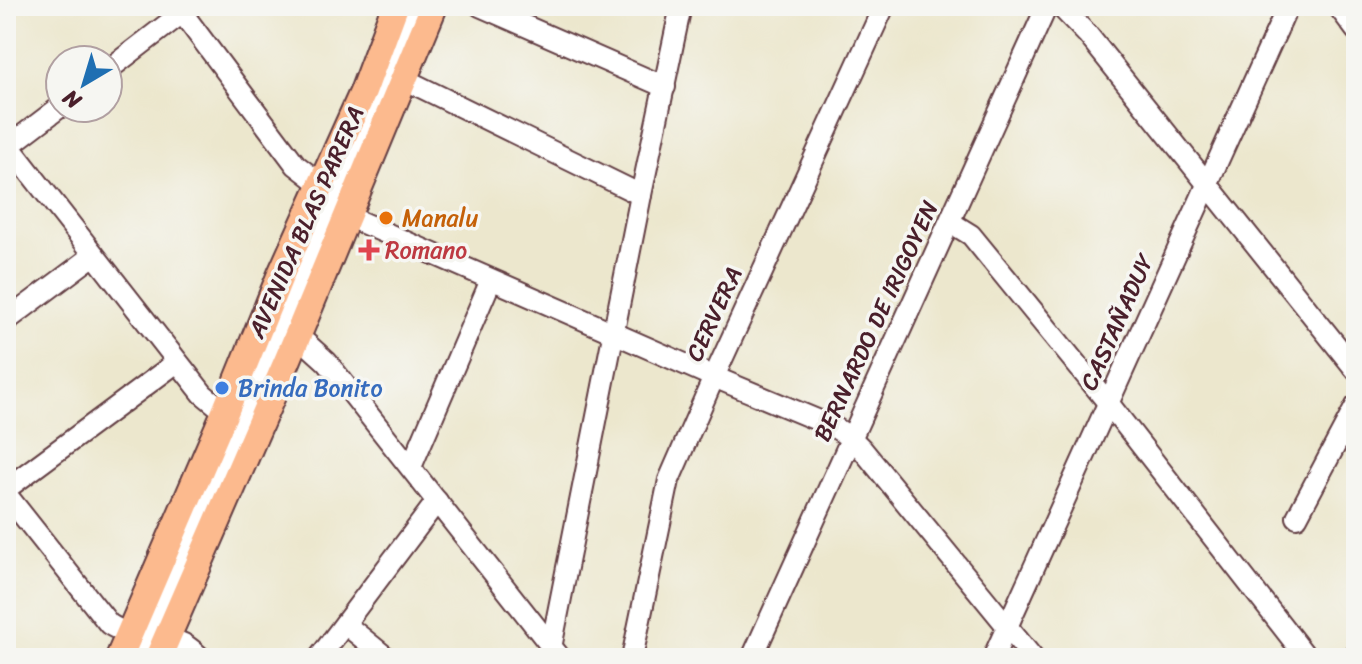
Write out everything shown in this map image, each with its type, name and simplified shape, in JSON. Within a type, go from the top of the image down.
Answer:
[{"type":"main road","name":"AVENIDA BLAS PARERA","points":[[119,658],[147,645],[280,326],[322,185],[374,68],[395,6]]},
{"type":"main road","name":"AVENIDA BLAS PARERA","points":[[147,645],[225,412],[347,216],[434,6]]},
{"type":"street","points":[[415,6],[364,136],[280,326],[327,362],[554,655]]},
{"type":"street","points":[[480,6],[665,87]]},
{"type":"street","points":[[554,655],[641,195],[681,6]]},
{"type":"street","name":"CERVERA","points":[[632,658],[669,480],[884,6]]},
{"type":"street","name":"BERNARDO DE IRIGOYEN","points":[[752,658],[1047,6]]},
{"type":"street","points":[[1060,6],[1088,35],[1356,370]]},
{"type":"street","name":"CASTAÑADUY","points":[[993,658],[1288,6]]},
{"type":"street","points":[[1338,6],[1356,30]]},
{"type":"street","points":[[124,57],[184,8],[296,165],[322,185]]},
{"type":"street","points":[[404,79],[641,195]]},
{"type":"street","points":[[44,118],[7,145],[203,394],[225,412]]},
{"type":"street","points":[[347,216],[834,427],[862,449],[1033,658]]},
{"type":"street","points":[[950,222],[971,235],[1109,404],[1307,658]]},
{"type":"street","points":[[6,321],[94,255]]},
{"type":"street","points":[[411,467],[491,280]]},
{"type":"street","points":[[177,362],[6,492],[109,624],[147,645],[185,645],[201,658]]},
{"type":"street","points":[[1297,517],[1356,406]]},
{"type":"street","points":[[319,658],[437,501]]},
{"type":"street","points":[[345,624],[387,658]]},
{"type":"place","name":"Manalu","points":[[386,218]]},
{"type":"place","name":"Romano","points":[[369,250]]},
{"type":"place","name":"Brinda Bonito","points":[[222,388]]}]
